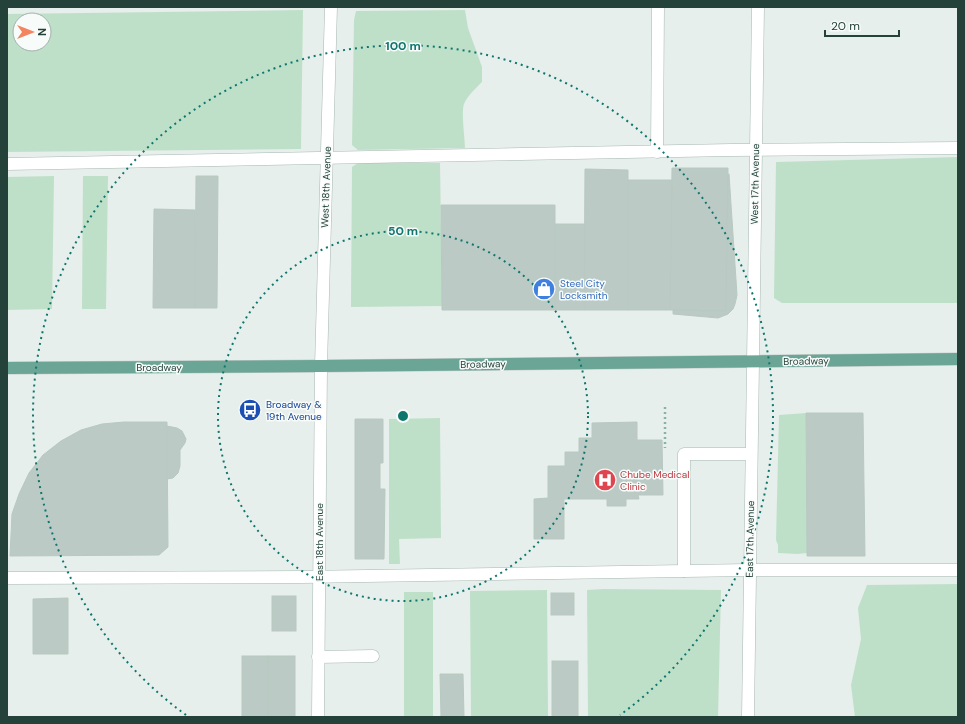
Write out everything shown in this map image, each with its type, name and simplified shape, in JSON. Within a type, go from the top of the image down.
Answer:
[{"type":"main road","name":"Broadway","points":[[7,368],[958,359]]},
{"type":"street","name":"West 18th Avenue","points":[[321,366],[331,7]]},
{"type":"street","points":[[657,152],[658,7]]},
{"type":"street","name":"West 17th Avenue","points":[[752,362],[758,7]]},
{"type":"street","points":[[7,164],[756,150],[958,148]]},
{"type":"street","name":"East 17th Avenue","points":[[748,717],[752,362]]},
{"type":"street","name":"East 18th Avenue","points":[[318,717],[321,366]]},
{"type":"street","points":[[684,571],[684,454],[751,454]]},
{"type":"street","points":[[7,578],[319,577],[749,570],[958,570]]},
{"type":"street","points":[[318,657],[373,656]]},
{"type":"green space","points":[[303,10],[301,149],[7,152],[7,14],[12,14],[12,52],[52,52],[52,13]]},
{"type":"green space","points":[[465,10],[468,28],[482,67],[482,82],[464,104],[463,119],[465,148],[358,150],[352,145],[354,20],[356,11]]},
{"type":"green space","points":[[958,157],[958,303],[782,303],[774,298],[776,162]]},
{"type":"green space","points":[[358,163],[440,163],[442,306],[351,307],[352,167]]},
{"type":"green space","points":[[54,176],[52,309],[7,310],[7,177]]},
{"type":"green space","points":[[83,176],[108,176],[106,309],[82,309]]},
{"type":"green space","points":[[806,413],[807,553],[778,553],[778,545],[776,540],[779,415]]},
{"type":"green space","points":[[440,418],[441,538],[399,539],[400,564],[389,564],[389,419]]},
{"type":"green space","points":[[958,584],[958,717],[855,717],[851,685],[861,639],[858,608],[867,585]]},
{"type":"green space","points":[[547,590],[548,717],[471,717],[470,591]]},
{"type":"green space","points":[[587,590],[721,590],[718,717],[588,717]]},
{"type":"green space","points":[[404,592],[433,592],[433,717],[404,717]]},
{"type":"building","points":[[672,168],[728,168],[726,311],[670,310]]},
{"type":"building","points":[[585,169],[628,170],[628,310],[584,310]]},
{"type":"building","points":[[728,174],[737,295],[735,304],[733,309],[728,314],[718,318],[673,314],[673,310],[726,311]]},
{"type":"building","points":[[196,176],[218,176],[217,308],[195,308]]},
{"type":"building","points":[[628,180],[672,180],[670,310],[628,310]]},
{"type":"building","points":[[441,205],[555,205],[555,310],[442,310]]},
{"type":"building","points":[[154,209],[195,210],[195,308],[153,308]]},
{"type":"building","points":[[555,224],[585,224],[584,310],[555,310]]},
{"type":"building","points":[[246,411],[258,411],[258,414],[246,415]]},
{"type":"building","points":[[806,413],[863,413],[865,556],[807,556]]},
{"type":"building","points":[[355,419],[383,419],[383,463],[380,463],[380,489],[385,489],[384,559],[355,559]]},
{"type":"building","points":[[124,422],[167,422],[168,547],[159,555],[10,556],[12,514],[29,473],[43,455],[61,441],[81,430],[102,424]]},
{"type":"building","name":"Chube Medical Clinic","points":[[637,422],[637,440],[662,440],[663,495],[638,495],[639,499],[626,499],[626,506],[607,506],[607,499],[564,499],[564,539],[534,539],[534,499],[548,498],[548,466],[565,466],[565,452],[579,452],[579,438],[592,438],[592,423]]},
{"type":"building","points":[[167,426],[177,428],[182,431],[186,439],[180,450],[180,466],[178,473],[173,478],[167,479]]},
{"type":"building","points":[[551,593],[574,593],[574,615],[551,615]]},
{"type":"building","points":[[272,596],[296,596],[296,631],[272,631]]},
{"type":"building","points":[[68,598],[68,654],[33,654],[33,599]]},
{"type":"building","points":[[242,656],[268,656],[268,717],[242,717]]},
{"type":"building","points":[[268,656],[295,656],[295,717],[268,717]]},
{"type":"building","points":[[552,661],[578,661],[578,717],[552,717]]},
{"type":"building","points":[[440,674],[463,674],[464,717],[441,717]]},
{"type":"place","name":"Steel City Locksmith","points":[[544,289]]},
{"type":"place","name":"Broadway & 19th Avenue","points":[[250,410]]},
{"type":"place","name":"Chube Medical Clinic","points":[[605,480]]}]
